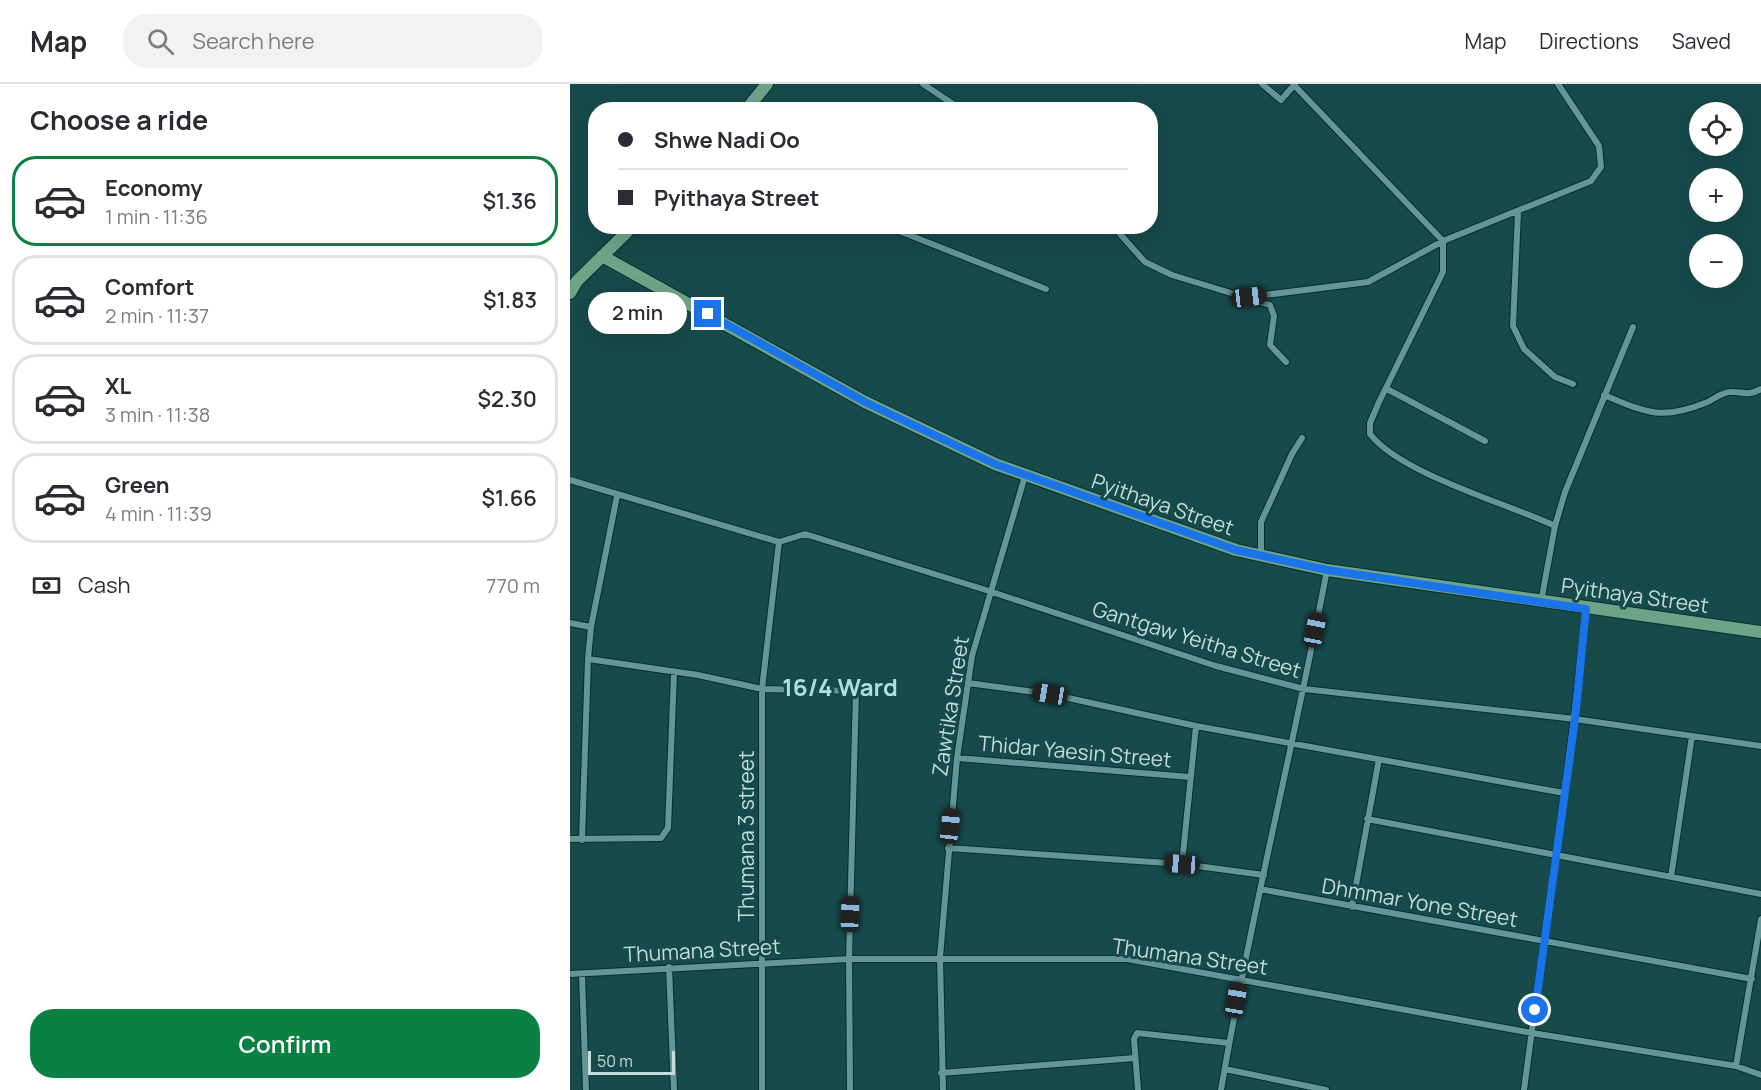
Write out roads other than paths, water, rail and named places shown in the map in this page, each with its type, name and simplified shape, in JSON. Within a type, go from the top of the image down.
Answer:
[{"type":"street","points":[[923,84],[950,102]]},
{"type":"street","points":[[1262,84],[1281,100],[1294,84],[1443,241],[1443,272],[1370,423],[1370,434],[1378,444],[1433,476],[1555,526]]},
{"type":"street","points":[[1249,297],[1368,282],[1443,241],[1591,181],[1601,167],[1599,146],[1558,84]]},
{"type":"street","points":[[752,102],[766,85]]},
{"type":"street","points":[[1518,212],[1513,326],[1524,349],[1555,377],[1573,384]]},
{"type":"street","points":[[570,293],[574,282],[625,234]]},
{"type":"street","points":[[913,234],[1046,289]]},
{"type":"street","points":[[1120,234],[1145,262],[1172,275],[1249,297],[1274,309],[1270,345],[1286,362]]},
{"type":"street","name":"Pyithaya Street","points":[[602,256],[865,402],[1025,476],[1236,550],[1327,570],[1586,609],[1761,632]]},
{"type":"street","points":[[1541,602],[1555,526],[1565,492],[1633,327]]},
{"type":"street","points":[[1387,389],[1485,441]]},
{"type":"street","points":[[1604,395],[1647,413],[1670,414],[1705,403],[1729,391],[1749,395],[1761,389]]},
{"type":"street","points":[[1261,556],[1261,522],[1292,454],[1302,438]]},
{"type":"street","name":"Zawtika Street","points":[[943,1090],[940,957],[957,758],[968,683],[990,591],[1025,476]]},
{"type":"street","points":[[570,480],[617,496],[779,542]]},
{"type":"street","points":[[582,840],[591,627],[617,496]]},
{"type":"street","name":"Gantgaw Yeitha Street","points":[[779,542],[805,534],[990,591],[1215,666],[1304,689],[1575,719],[1761,746]]},
{"type":"street","name":"Thumana 3 street","points":[[762,1090],[762,689],[779,542]]},
{"type":"street","points":[[1221,1090],[1240,978],[1293,744],[1327,570]]},
{"type":"street","points":[[1524,1090],[1545,942],[1554,855],[1575,719],[1586,609]]},
{"type":"street","points":[[570,623],[591,627]]},
{"type":"street","points":[[588,659],[698,675],[762,689],[856,691],[849,959],[850,1090]]},
{"type":"street","points":[[570,839],[661,838],[666,834],[674,673]]},
{"type":"street","points":[[968,683],[1050,694],[1196,726],[1564,793]]},
{"type":"street","points":[[1182,864],[1196,726]]},
{"type":"street","points":[[1671,877],[1692,736]]},
{"type":"street","name":"Thidar Yaesin Street","points":[[957,758],[1190,777]]},
{"type":"street","points":[[1352,907],[1379,759]]},
{"type":"street","points":[[1368,819],[1761,894]]},
{"type":"street","points":[[948,848],[1182,864],[1264,875]]},
{"type":"street","name":"Dhmmar Yone Street","points":[[1260,889],[1752,979]]},
{"type":"street","points":[[1736,1066],[1761,919]]},
{"type":"street","name":"Thumana Street","points":[[570,974],[849,959],[940,957],[1127,959],[1532,1033],[1736,1066],[1761,1075]]},
{"type":"street","points":[[669,967],[674,1090]]},
{"type":"street","points":[[582,974],[586,1090]]},
{"type":"street","points":[[1138,1090],[1134,1039],[1137,1033],[1229,1043]]},
{"type":"street","points":[[941,1073],[1135,1058]]},
{"type":"street","points":[[1225,1068],[1305,1088],[1326,1090]]},
{"type":"district","name":"16/4 Ward","points":[[840,686]]}]
